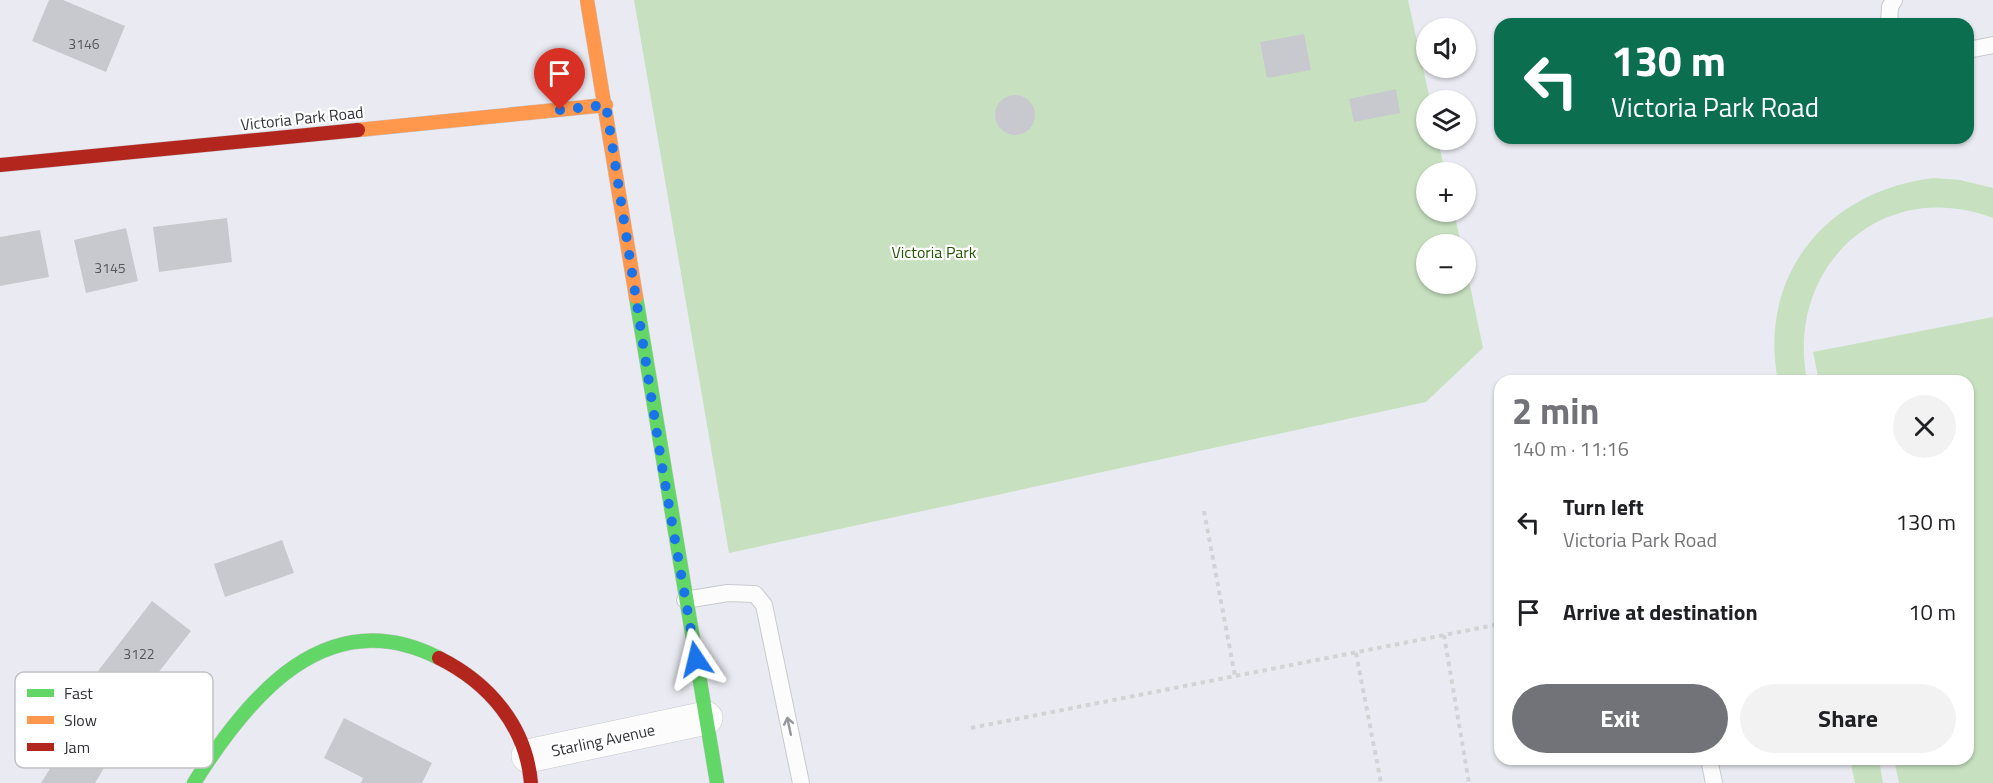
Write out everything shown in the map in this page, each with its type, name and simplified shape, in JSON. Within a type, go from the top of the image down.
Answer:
[{"type":"street","points":[[587,0],[717,783]]},
{"type":"street","name":"Victoria Park Road","points":[[0,165],[606,105]]},
{"type":"street","points":[[213,753],[224,736],[267,686],[302,661],[332,649],[365,642],[402,643],[420,647],[450,661],[479,684],[502,708],[519,733],[530,769]]},
{"type":"street","name":"Starling Avenue","points":[[530,769],[706,718]]},
{"type":"street","points":[[194,783],[204,768]]},
{"type":"lane","points":[[1889,18],[1890,7],[1894,0]]},
{"type":"lane","points":[[1974,49],[1993,45]]},
{"type":"lane","points":[[685,600],[728,593],[755,594],[764,604],[801,783]]},
{"type":"lane","points":[[1710,765],[1714,783]]},
{"type":"path","points":[[1204,512],[1235,676]]},
{"type":"path","points":[[971,728],[1494,625]]},
{"type":"path","points":[[1444,635],[1469,783]]},
{"type":"path","points":[[1356,653],[1381,783]]},
{"type":"green space","name":"Victoria Park","points":[[634,0],[1408,0],[1416,36],[1416,78],[1425,78],[1428,90],[1416,90],[1416,150],[1440,150],[1443,162],[1416,162],[1416,222],[1456,222],[1459,234],[1416,234],[1416,294],[1472,294],[1483,348],[1426,402],[729,553]]},
{"type":"green space","points":[[1934,178],[1960,180],[1993,188],[1993,218],[1952,208],[1914,210],[1879,221],[1850,241],[1827,268],[1811,302],[1804,340],[1807,375],[1777,375],[1774,342],[1779,305],[1790,272],[1809,244],[1833,219],[1862,200],[1896,186]]},
{"type":"green space","points":[[1993,317],[1993,783],[1899,783],[1895,765],[1974,765],[1974,375],[1818,375],[1813,352]]},
{"type":"green space","points":[[1851,765],[1880,765],[1883,783],[1855,783]]},
{"type":"building","points":[[49,0],[63,0],[125,26],[106,72],[32,41]]},
{"type":"building","points":[[1304,34],[1311,70],[1267,78],[1260,42]]},
{"type":"building","points":[[1396,89],[1400,113],[1354,122],[1349,99]]},
{"type":"building","points":[[1015,95],[1023,96],[1029,101],[1034,107],[1034,123],[1029,129],[1023,134],[1015,135],[1007,134],[1001,129],[996,123],[995,115],[996,107],[1001,101],[1007,96]]},
{"type":"building","points":[[227,218],[232,262],[159,272],[153,227]]},
{"type":"building","points":[[126,228],[138,281],[86,293],[74,240]]},
{"type":"building","points":[[40,230],[49,277],[0,286],[0,237]]},
{"type":"building","points":[[282,540],[294,573],[225,597],[214,564]]},
{"type":"building","points":[[152,601],[191,631],[159,672],[98,671]]},
{"type":"building","points":[[344,718],[432,763],[422,783],[361,783],[363,778],[324,758]]},
{"type":"building","points":[[50,768],[104,768],[95,783],[41,783]]},
{"type":"traffic: fast","points":[[636,297],[717,783]]},
{"type":"traffic: fast","points":[[213,754],[239,719],[265,691],[294,667],[326,650],[360,641],[398,643],[439,658]]},
{"type":"traffic: fast","points":[[194,783],[204,768]]},
{"type":"traffic: slow","points":[[587,0],[636,297]]},
{"type":"traffic: slow","points":[[358,130],[606,105]]},
{"type":"traffic: jam","points":[[0,165],[358,130]]},
{"type":"traffic: jam","points":[[439,658],[474,680],[502,708],[522,743],[531,783]]},
{"type":"route","points":[[560,110],[606,105],[662,466],[696,659]]}]
